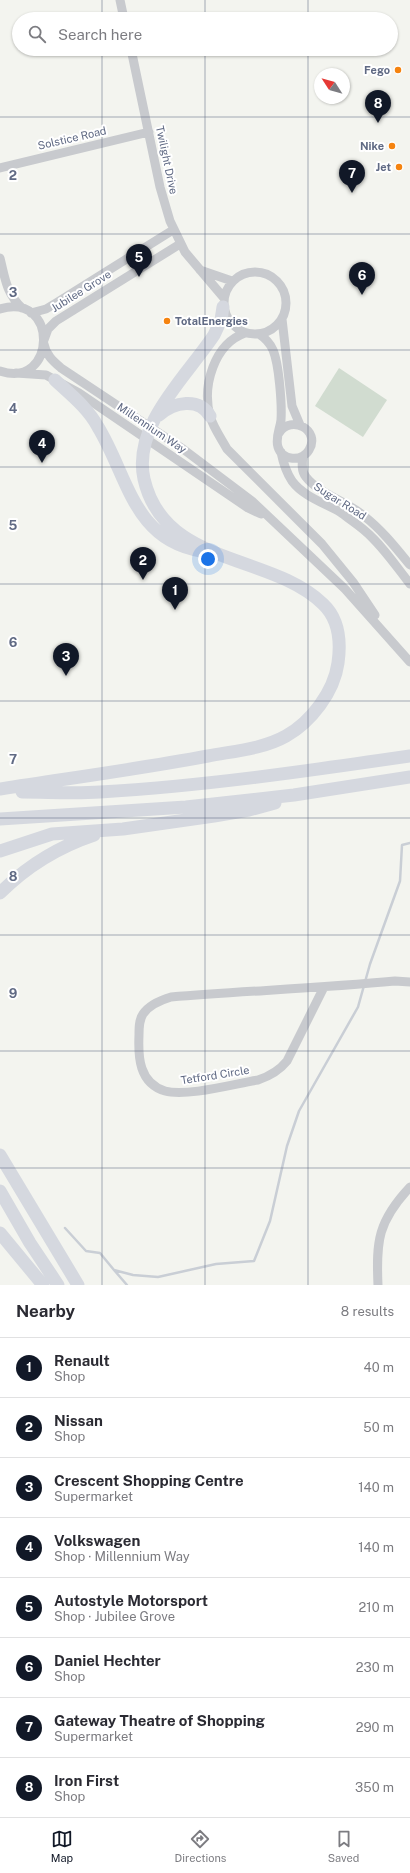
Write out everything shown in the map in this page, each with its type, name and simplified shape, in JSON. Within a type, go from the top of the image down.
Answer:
[{"type":"highway","points":[[0,789],[161,765],[257,747],[284,737],[298,729],[316,710],[331,684],[337,670],[340,645],[339,633],[333,616],[324,604],[302,588],[217,554],[172,528],[156,510],[151,500],[144,477],[142,458],[146,438],[154,420],[214,335],[221,320],[223,302]]},
{"type":"highway","points":[[55,380],[82,406],[98,426],[134,502],[142,516],[153,528],[173,543],[193,550],[217,554]]},
{"type":"highway","points":[[154,420],[167,409],[186,403],[200,406],[210,416]]},
{"type":"highway","points":[[0,792],[99,792],[189,785],[285,774],[410,756]]},
{"type":"highway","points":[[0,819],[186,807],[294,795],[410,777]]},
{"type":"highway","points":[[0,851],[52,834],[107,830],[249,810],[294,795]]},
{"type":"highway","points":[[0,893],[25,871],[47,855],[78,840],[107,830]]},
{"type":"highway","points":[[0,1155],[67,1269],[78,1285]]},
{"type":"highway","points":[[0,1191],[30,1243],[58,1285]]},
{"type":"highway","points":[[0,1233],[43,1285]]},
{"type":"street","points":[[120,0],[123,12]]},
{"type":"street","name":"Twilight Drive","points":[[133,56],[160,187],[173,230],[180,244],[223,302]]},
{"type":"street","name":"Solstice Road","points":[[0,168],[149,132]]},
{"type":"street","name":"Jubilee Grove","points":[[0,309],[14,307],[27,311],[46,309],[173,230]]},
{"type":"street","name":"Jubilee Grove","points":[[16,373],[28,369],[37,361],[48,329],[56,320],[180,244]]},
{"type":"street","name":"Millennium Way","points":[[0,258],[6,286],[13,299],[42,327],[45,350],[53,361],[174,443],[252,501],[269,519],[345,589],[410,662]]},
{"type":"street","points":[[197,268],[232,281]]},
{"type":"street","points":[[245,333],[231,323],[226,317],[223,302],[227,287],[240,275],[251,271],[262,272],[274,278],[282,286],[285,295],[285,310],[282,319],[290,394],[294,412],[300,425],[309,432],[312,439],[309,450],[303,456],[291,458],[281,452],[277,443],[282,413],[275,355],[271,345],[259,334]]},
{"type":"street","points":[[282,319],[272,329],[259,334],[245,333],[237,336],[228,343],[221,352],[214,365],[209,382],[207,396],[210,416],[227,449],[322,544],[353,582],[390,638]]},
{"type":"street","name":"Millennium Way","points":[[0,371],[39,373],[79,393],[248,508],[269,519]]},
{"type":"street","points":[[279,433],[286,426],[293,424],[300,425]]},
{"type":"street","name":"Sugar Road","points":[[281,452],[285,467],[298,488],[341,513],[365,531],[378,544],[410,584]]},
{"type":"street","name":"Sugar Road","points":[[303,456],[302,467],[306,478],[364,515],[387,537],[410,565]]},
{"type":"street","name":"Tetford Circle","points":[[324,987],[287,1061],[279,1070],[267,1077],[250,1082],[175,1093],[157,1087],[143,1072],[140,1066],[138,1049],[140,1022],[143,1014],[161,1000],[171,997],[232,992],[387,982],[410,982]]},
{"type":"street","points":[[378,1285],[377,1254],[379,1234],[391,1211],[410,1187]]},
{"type":"shaded area","points":[[339,368],[387,400],[363,437],[315,406]]},
{"type":"waterway","points":[[65,1228],[86,1251],[100,1253],[114,1270],[133,1275],[158,1277],[216,1264],[254,1261],[270,1221],[287,1146],[299,1111],[358,1007],[370,964],[400,881],[402,845],[410,843]]},
{"type":"waterway","points":[[114,1270],[127,1285]]},
{"type":"place","name":"Fego","points":[[398,70]]},
{"type":"place","name":"Iron First","points":[[378,123]]},
{"type":"place","name":"Nike","points":[[392,146]]},
{"type":"place","name":"Jet","points":[[399,167]]},
{"type":"place","name":"Gateway Theatre of Shopping","points":[[352,193]]},
{"type":"place","name":"Autostyle Motorsport","points":[[139,277]]},
{"type":"place","name":"Daniel Hechter","points":[[362,295]]},
{"type":"place","name":"TotalEnergies","points":[[167,321]]},
{"type":"place","name":"Volkswagen","points":[[42,463]]},
{"type":"place","name":"Nissan","points":[[143,580]]},
{"type":"place","name":"Renault","points":[[175,610]]},
{"type":"place","name":"Crescent Shopping Centre","points":[[66,676]]}]
